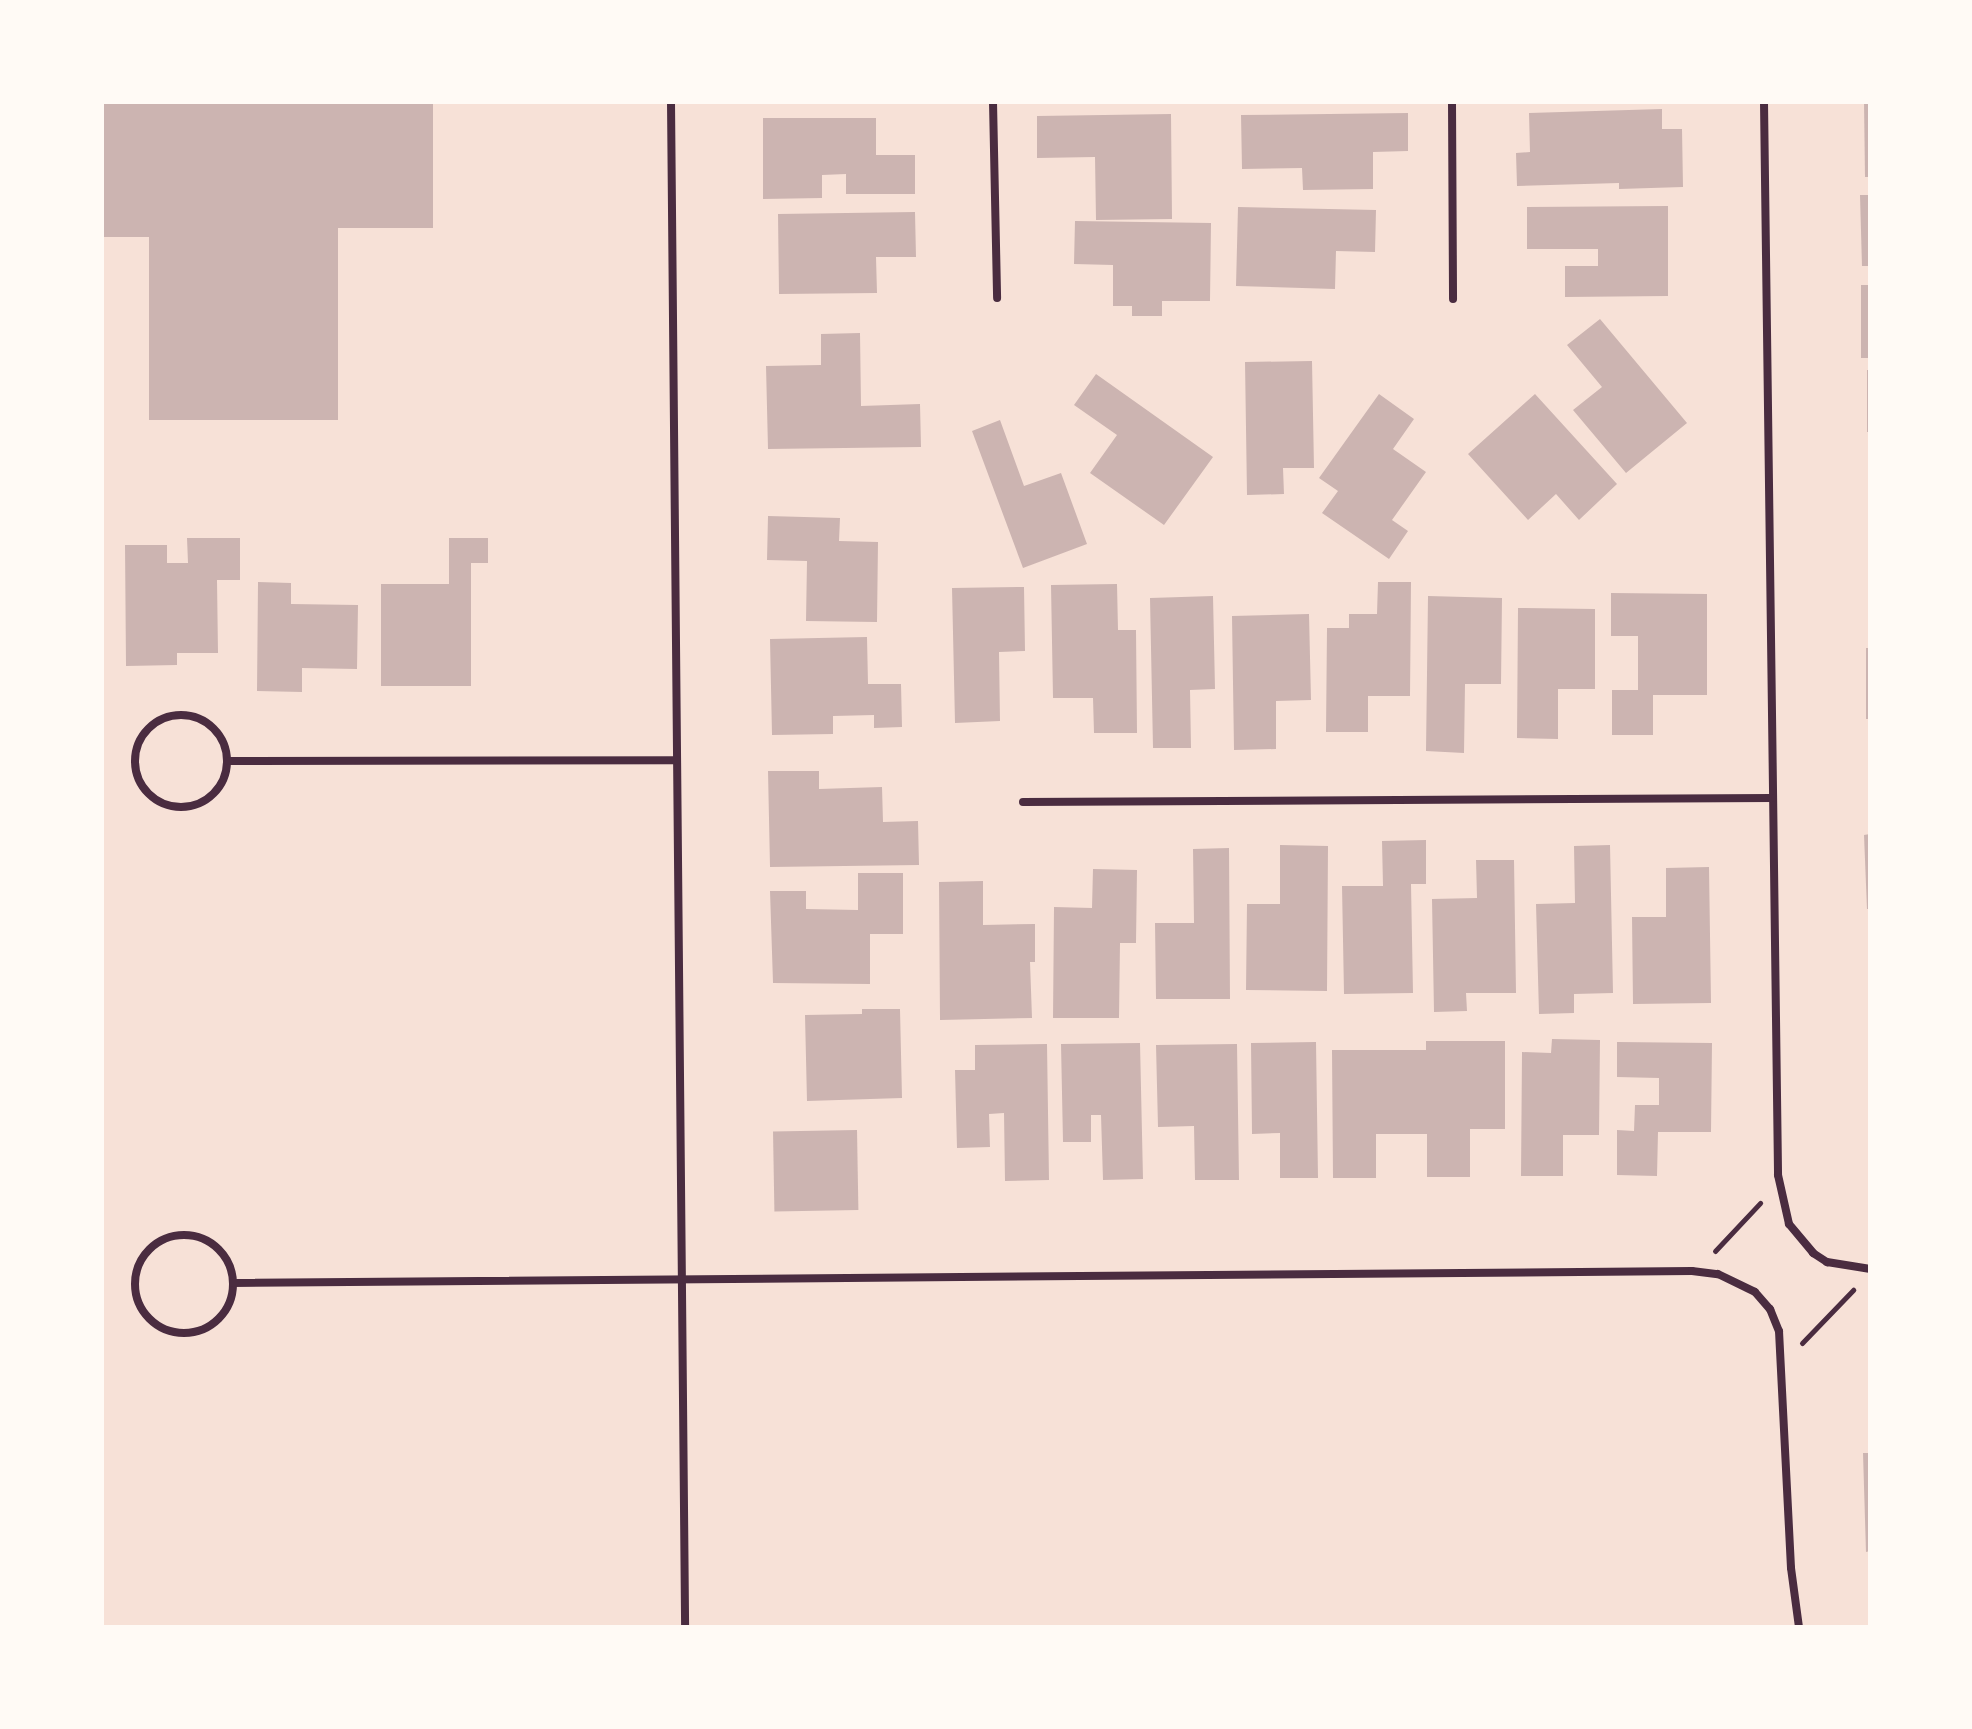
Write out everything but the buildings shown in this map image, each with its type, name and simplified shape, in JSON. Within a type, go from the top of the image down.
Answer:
[{"type":"street","points":[[671,102],[685,1627]]},
{"type":"street","points":[[993,102],[997,298]]},
{"type":"street","points":[[1452,102],[1453,299]]},
{"type":"street","points":[[1764,102],[1778,1175],[1781,1202],[1797,1235],[1827,1262],[1870,1269]]},
{"type":"street","points":[[181,714],[199,717],[215,728],[225,743],[229,761],[225,779],[215,794],[200,805],[181,808],[163,805],[148,794],[138,780],[134,762],[138,743],[148,728],[163,718],[181,714]]},
{"type":"street","points":[[229,761],[677,760]]},
{"type":"street","points":[[1023,802],[1772,798]]},
{"type":"street","points":[[183,1235],[202,1238],[218,1248],[229,1264],[233,1283],[230,1301],[219,1318],[204,1329],[185,1333],[166,1329],[150,1319],[139,1303],[135,1285],[138,1265],[149,1249],[164,1239],[183,1235]]},
{"type":"street","points":[[233,1283],[1692,1271],[1718,1274],[1755,1292],[1770,1309],[1779,1331],[1791,1568],[1799,1627]]},
{"type":"path","points":[[1692,1271],[1744,1221],[1778,1175]]},
{"type":"path","points":[[1783,1370],[1822,1319],[1861,1284]]}]
